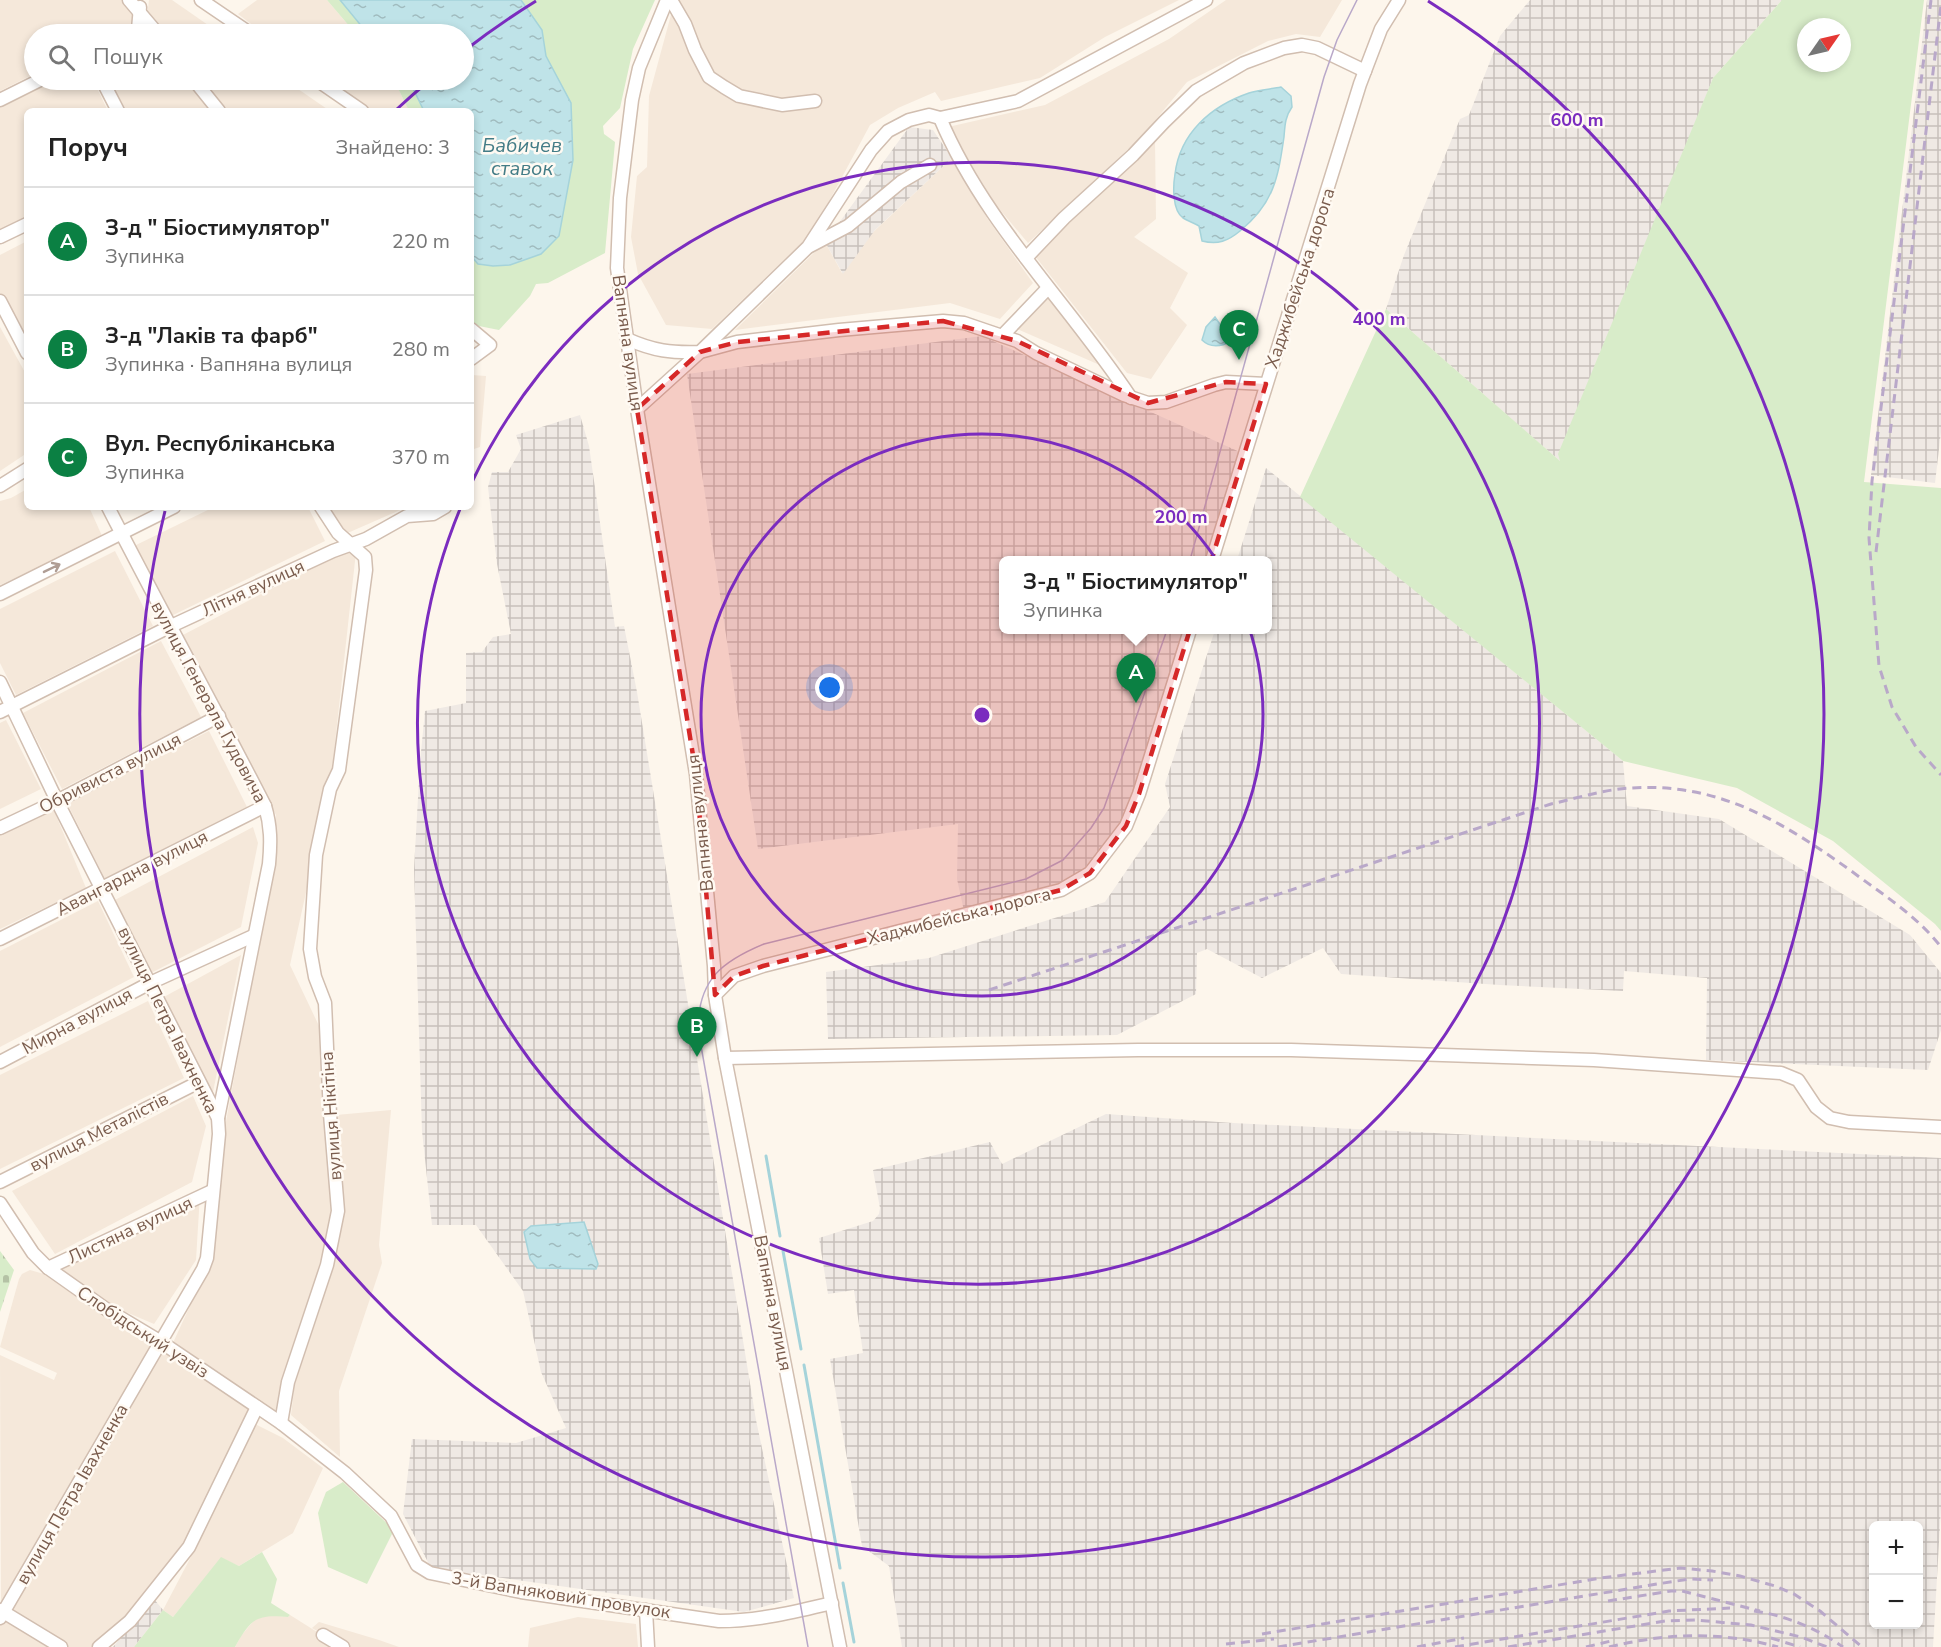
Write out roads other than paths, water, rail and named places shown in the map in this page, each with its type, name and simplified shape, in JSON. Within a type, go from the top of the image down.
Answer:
[{"type":"street","points":[[129,0],[140,5],[152,24]]},
{"type":"street","points":[[201,0],[236,24]]},
{"type":"street","points":[[669,0],[685,24],[709,77],[739,96],[782,105],[815,101]]},
{"type":"street","name":"Вапняна вулиця","points":[[669,0],[639,68],[627,129],[620,198],[617,268],[637,409],[696,774],[715,996],[725,1058],[840,1647]]},
{"type":"street","points":[[637,409],[700,352],[808,247],[871,150],[888,132],[909,120],[929,115],[940,118],[1018,101],[1206,0]]},
{"type":"street","name":"Хаджибейська дорога","points":[[1214,556],[1365,71],[1381,29],[1399,0]]},
{"type":"street","points":[[138,24],[140,5]]},
{"type":"street","points":[[1026,258],[1064,218],[1133,155],[1196,91],[1244,63],[1284,48],[1302,45],[1317,48],[1365,71]]},
{"type":"street","points":[[0,100],[24,88]]},
{"type":"street","points":[[107,90],[116,108]]},
{"type":"street","points":[[202,90],[217,108]]},
{"type":"street","points":[[331,90],[358,108]]},
{"type":"street","points":[[940,118],[968,174],[1047,288],[1131,398]]},
{"type":"street","points":[[808,247],[848,226],[901,182],[930,165]]},
{"type":"street","points":[[0,237],[24,225]]},
{"type":"street","points":[[1003,335],[1047,288]]},
{"type":"street","points":[[0,301],[24,343]]},
{"type":"street","points":[[627,339],[646,348],[670,353],[700,352],[737,342],[943,321],[964,323],[1003,335],[1131,398],[1148,403],[1157,403],[1226,382],[1266,384]]},
{"type":"street","points":[[474,332],[490,345],[474,356]]},
{"type":"street","points":[[0,486],[24,471]]},
{"type":"street","name":"вулиця Генерала Гудовича","points":[[110,510],[169,627],[219,716],[265,806],[270,825],[271,848],[218,1118]]},
{"type":"street","points":[[0,594],[168,510]]},
{"type":"street","name":"вулиця Нікітіна","points":[[281,1423],[288,1382],[327,1265],[338,1211],[330,1114],[325,1003],[315,976],[310,949],[316,855],[330,789],[339,770],[366,570],[365,557],[333,528],[323,510]]},
{"type":"street","name":"Літня вулиця","points":[[6,709],[169,627],[333,551],[366,539],[407,516],[433,514],[440,510]]},
{"type":"street","name":"Хаджибейська дорога","points":[[715,996],[734,976],[762,966],[1061,890],[1090,873],[1126,826],[1139,794],[1189,634]]},
{"type":"street","name":"вулиця Петра Івахненка","points":[[0,682],[6,709],[57,801],[218,1118],[219,1134],[207,1258],[203,1269],[1,1613]]},
{"type":"street","name":"Обривиста вулиця","points":[[0,828],[57,801],[219,716]]},
{"type":"street","name":"Авангардна вулиця","points":[[0,939],[265,806]]},
{"type":"street","name":"Мирна вулиця","points":[[0,1062],[150,983],[253,936]]},
{"type":"street","points":[[725,1058],[1126,1050],[1291,1050],[1594,1060],[1781,1073],[1798,1080],[1822,1114],[1839,1121],[1941,1127]]},
{"type":"street","name":"вулиця Металістів","points":[[0,1182],[199,1082]]},
{"type":"street","name":"Листяна вулиця","points":[[48,1268],[212,1191]]},
{"type":"street","name":"Слобідський узвіз","points":[[0,1203],[33,1253],[48,1268],[106,1309],[161,1342],[256,1407]]},
{"type":"street","points":[[99,1647],[130,1621],[189,1547],[256,1407],[281,1423]]},
{"type":"street","name":"3-й Вапняковий провулок","points":[[281,1423],[345,1473],[391,1516],[417,1565],[430,1573],[521,1592],[719,1621],[739,1621],[780,1615],[832,1603]]},
{"type":"street","points":[[646,1610],[648,1647]]},
{"type":"street","points":[[1,1613],[61,1647]]},
{"type":"street","points":[[323,1635],[342,1647]]},
{"type":"water","name":"Бабичев ставок","points":[[340,0],[521,0],[542,30],[546,56],[571,103],[573,160],[559,236],[541,254],[510,265],[478,264],[474,259],[474,108],[423,108],[414,90],[474,90],[474,24],[360,24]]},
{"type":"water","points":[[1281,87],[1291,96],[1292,107],[1286,121],[1276,177],[1267,200],[1251,221],[1231,237],[1218,242],[1202,241],[1199,226],[1183,218],[1175,204],[1175,174],[1183,146],[1200,123],[1222,105],[1249,93]]},
{"type":"water","points":[[1215,317],[1231,337],[1231,341],[1216,346],[1202,340],[1206,327]]},
{"type":"water","points":[[584,1222],[598,1264],[596,1269],[537,1268],[530,1259],[524,1232],[531,1226]]},
{"type":"waterway","points":[[766,1156],[780,1236]]},
{"type":"waterway","points":[[783,1251],[801,1349]]},
{"type":"waterway","points":[[804,1365],[840,1568]]},
{"type":"waterway","points":[[843,1583],[854,1642]]},
{"type":"tram line","points":[[1191,556],[1324,77],[1337,40],[1357,0]]},
{"type":"tram line","points":[[808,1647],[698,1029],[703,997],[708,985],[725,965],[736,957],[764,944],[1026,879],[1063,860],[1091,828],[1104,808],[1166,634]]},
{"type":"railway","points":[[1931,0],[1872,481],[1869,538],[1879,666],[1892,707],[1916,747],[1941,775]]},
{"type":"railway","points":[[1876,552],[1941,5]]},
{"type":"railway","points":[[989,990],[1551,804],[1602,792],[1632,788],[1664,788],[1694,792],[1723,799],[1777,823],[1829,855],[1912,916],[1941,947]]},
{"type":"railway","points":[[1262,1634],[1601,1578],[1680,1568],[1740,1576],[1794,1594],[1820,1611],[1862,1647]]},
{"type":"railway","points":[[1278,1647],[1657,1584],[1690,1579],[1713,1580]]},
{"type":"railway","points":[[1608,1601],[1682,1591],[1760,1611]]},
{"type":"railway","points":[[1455,1647],[1669,1611],[1730,1608]]},
{"type":"railway","points":[[1754,1611],[1801,1624],[1843,1647]]},
{"type":"railway","points":[[1508,1647],[1665,1621],[1695,1620],[1751,1625],[1801,1637],[1827,1647]]},
{"type":"railway","points":[[1609,1647],[1651,1639],[1694,1636],[1736,1638],[1778,1647]]},
{"type":"railway","points":[[1417,1647],[1464,1638]]},
{"type":"railway","points":[[1771,1638],[1800,1647]]},
{"type":"railway","points":[[1226,1644],[1274,1639]]},
{"type":"railway","points":[[1586,1647],[1615,1640]]},
{"type":"place","name":"Вул. Республіканська","points":[[1239,360]]},
{"type":"place","name":"З-д \" Біостимулятор\"","points":[[1136,703]]},
{"type":"place","name":"З-д \"Лаків та фарб\"","points":[[697,1057]]}]
